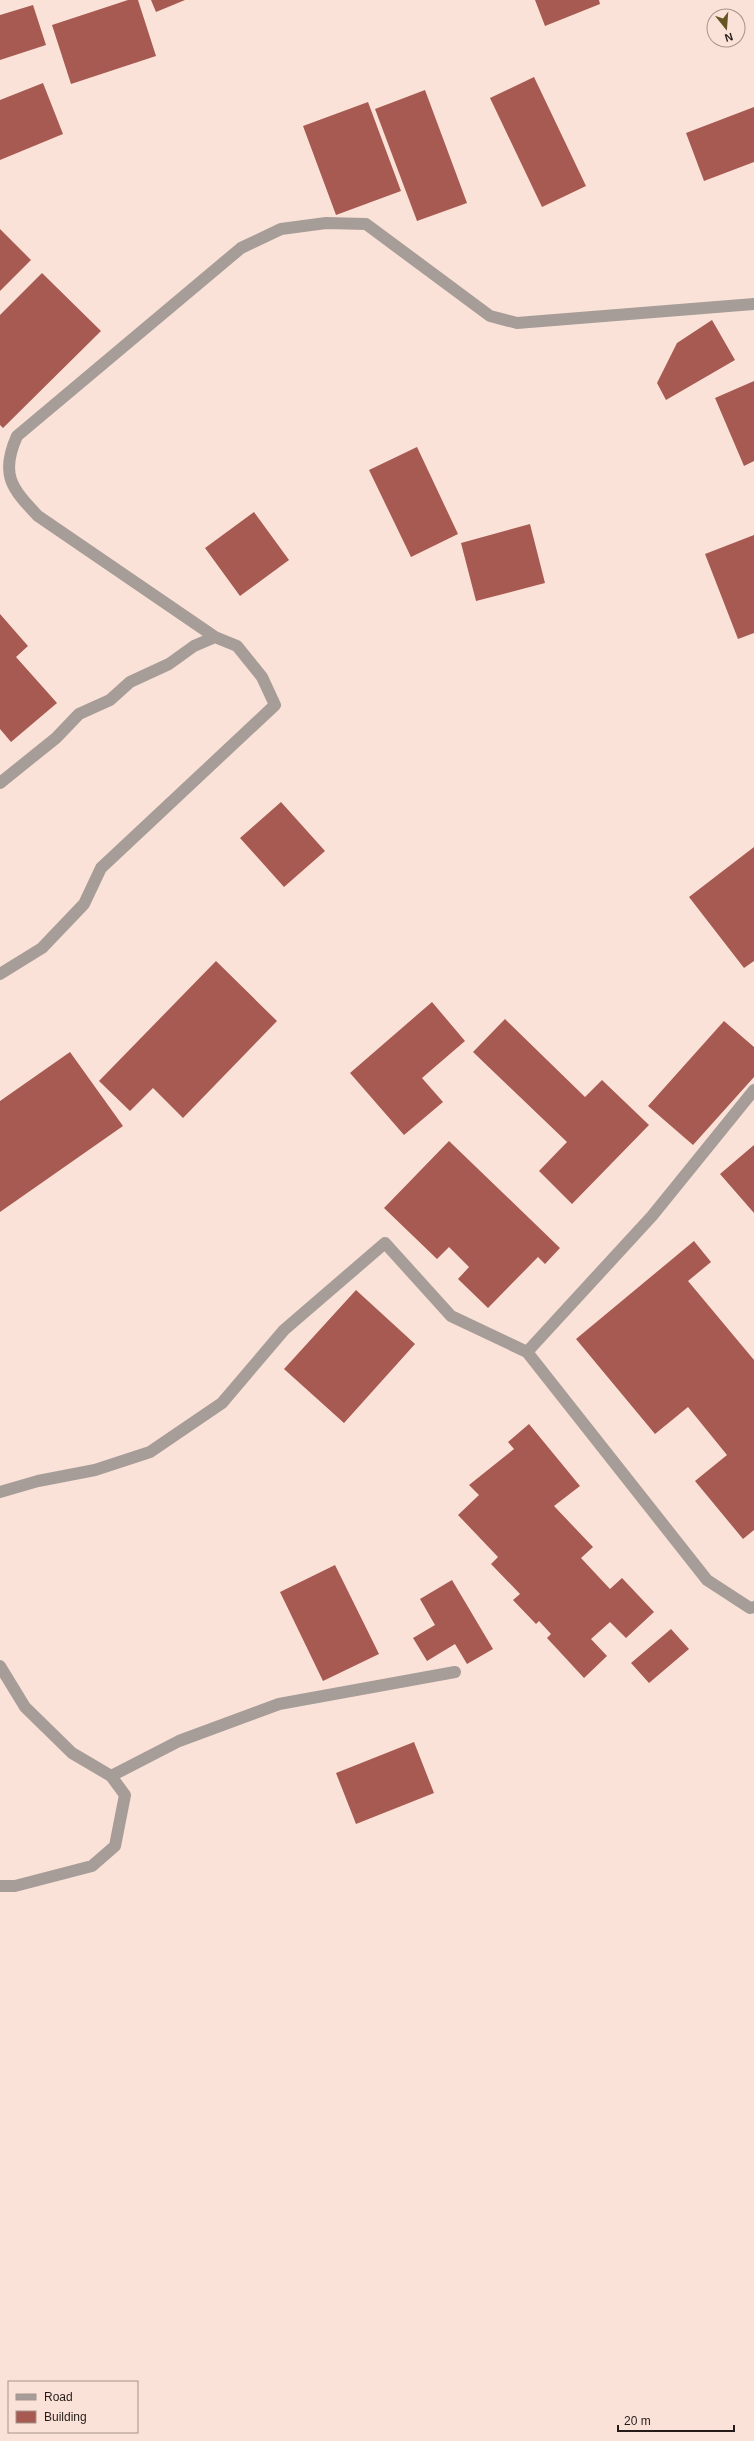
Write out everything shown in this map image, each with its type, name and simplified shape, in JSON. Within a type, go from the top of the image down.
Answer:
[{"type":"street","points":[[0,974],[42,948],[84,904],[101,868],[275,705],[262,677],[237,646],[215,637],[38,516],[15,493],[8,470],[9,453],[17,436],[240,248],[281,229],[326,223],[366,224],[490,316],[517,323],[754,304]]},
{"type":"street","points":[[0,783],[56,738],[79,714],[110,700],[130,682],[169,664],[194,646],[215,637]]},
{"type":"street","points":[[527,1352],[652,1216],[754,1090]]},
{"type":"street","points":[[0,1492],[38,1481],[95,1470],[150,1452],[222,1403],[284,1330],[385,1243],[451,1316],[527,1352],[707,1580],[750,1608],[754,1607]]},
{"type":"street","points":[[0,1666],[25,1707],[72,1753],[111,1776],[125,1795],[115,1846],[92,1866],[15,1886],[0,1886]]},
{"type":"street","points":[[111,1776],[179,1741],[279,1704],[455,1672]]},
{"type":"building","points":[[128,0],[138,0],[156,56],[71,84],[52,25]]},
{"type":"building","points":[[151,0],[185,0],[156,12]]},
{"type":"building","points":[[535,0],[599,0],[600,4],[545,26]]},
{"type":"building","points":[[33,5],[46,45],[0,60],[0,15]]},
{"type":"building","points":[[534,77],[586,186],[542,207],[490,98]]},
{"type":"building","points":[[43,83],[63,134],[0,160],[0,100]]},
{"type":"building","points":[[425,90],[467,203],[417,221],[375,109]]},
{"type":"building","points":[[368,102],[401,191],[336,215],[303,126]]},
{"type":"building","points":[[754,107],[754,162],[704,181],[686,133]]},
{"type":"building","points":[[0,229],[31,260],[0,291]]},
{"type":"building","points":[[42,273],[101,331],[3,428],[0,425],[0,315]]},
{"type":"building","points":[[712,320],[735,360],[666,400],[657,383],[677,343]]},
{"type":"building","points":[[754,381],[754,461],[744,466],[715,398]]},
{"type":"building","points":[[417,447],[458,534],[411,557],[369,470]]},
{"type":"building","points":[[254,512],[289,560],[240,596],[205,548]]},
{"type":"building","points":[[530,524],[545,583],[476,601],[461,543]]},
{"type":"building","points":[[754,535],[754,633],[738,639],[705,554]]},
{"type":"building","points":[[0,614],[28,646],[16,657],[57,703],[11,742],[0,729]]},
{"type":"building","points":[[281,802],[325,851],[284,887],[240,838]]},
{"type":"building","points":[[754,847],[754,961],[744,968],[689,897]]},
{"type":"building","points":[[216,961],[277,1021],[183,1118],[153,1088],[130,1111],[99,1081]]},
{"type":"building","points":[[432,1002],[465,1041],[422,1078],[443,1102],[404,1135],[350,1073]]},
{"type":"building","points":[[505,1019],[585,1097],[602,1080],[649,1125],[572,1204],[539,1171],[567,1142],[473,1052]]},
{"type":"building","points":[[724,1021],[754,1047],[754,1077],[693,1145],[648,1106]]},
{"type":"building","points":[[70,1052],[123,1126],[0,1212],[0,1101]]},
{"type":"building","points":[[449,1141],[560,1248],[545,1264],[538,1257],[488,1308],[458,1279],[469,1267],[449,1247],[437,1259],[384,1208]]},
{"type":"building","points":[[754,1145],[754,1213],[720,1174]]},
{"type":"building","points":[[694,1241],[711,1262],[688,1281],[754,1360],[754,1530],[743,1539],[695,1481],[727,1455],[688,1407],[655,1434],[576,1339]]},
{"type":"building","points":[[356,1290],[415,1344],[344,1423],[284,1369]]},
{"type":"building","points":[[529,1424],[580,1486],[554,1506],[593,1547],[581,1558],[610,1589],[622,1578],[654,1612],[626,1638],[610,1622],[591,1639],[607,1656],[584,1678],[547,1638],[551,1634],[539,1621],[536,1624],[513,1600],[520,1594],[491,1564],[498,1557],[458,1515],[479,1495],[469,1485],[514,1449],[508,1442]]},
{"type":"building","points":[[335,1565],[379,1654],[323,1681],[280,1592]]},
{"type":"building","points":[[452,1580],[493,1649],[467,1664],[455,1644],[427,1661],[413,1638],[435,1625],[420,1599]]},
{"type":"building","points":[[671,1629],[689,1649],[649,1683],[631,1663]]},
{"type":"building","points":[[414,1742],[434,1793],[356,1824],[336,1773]]}]
